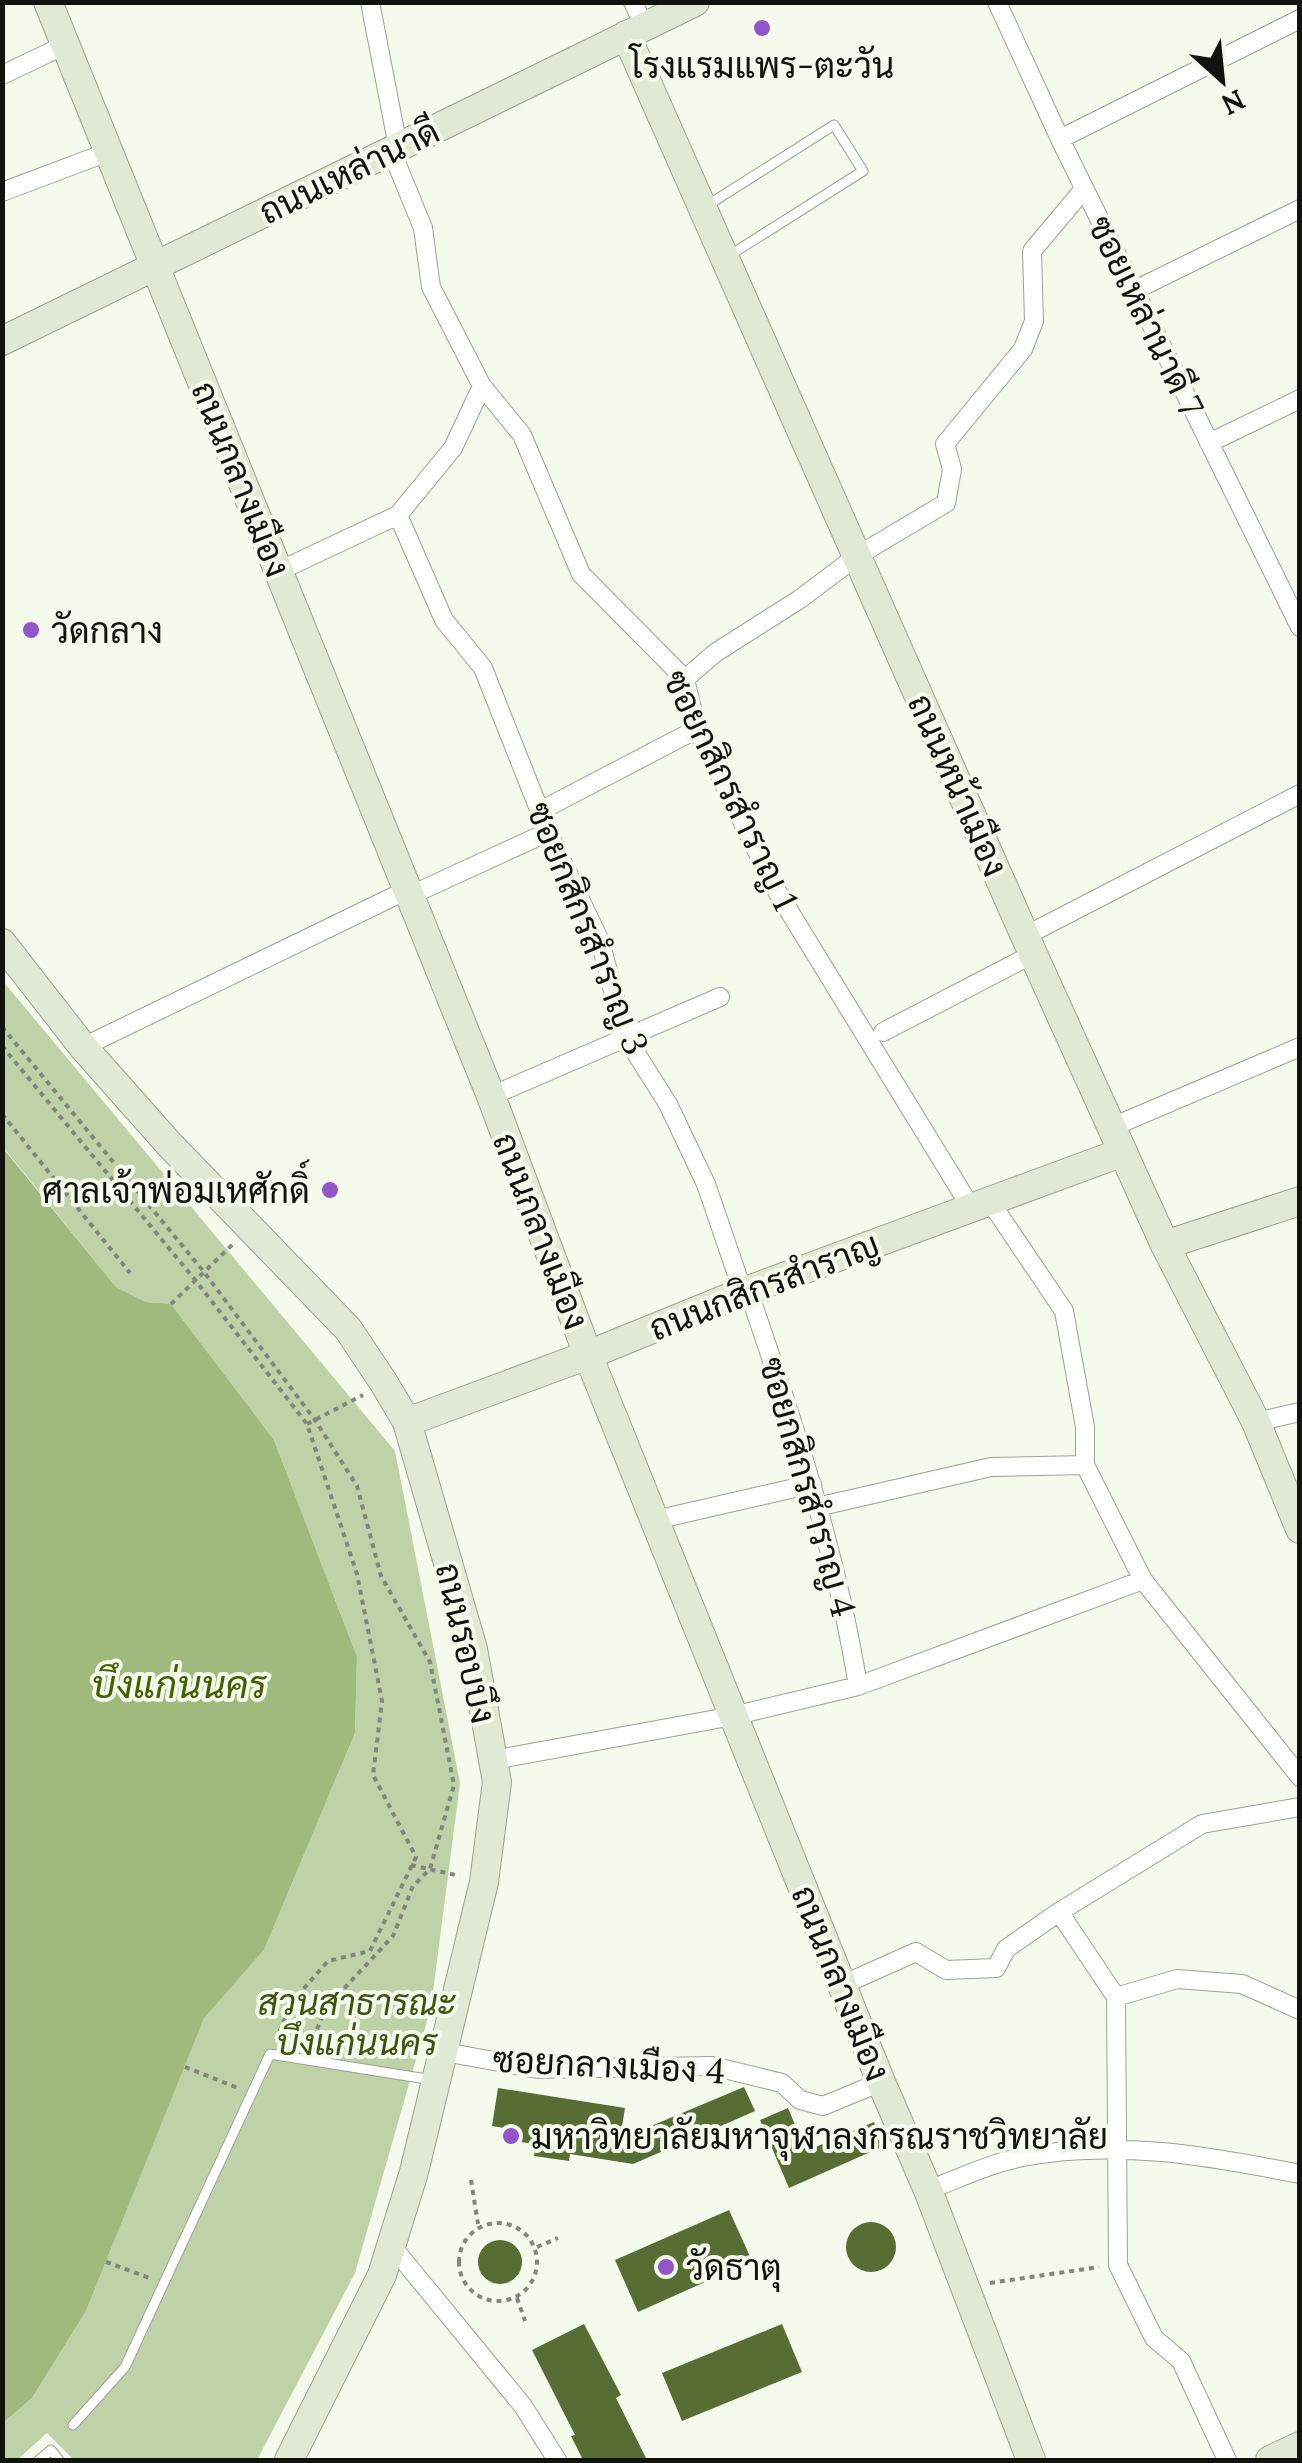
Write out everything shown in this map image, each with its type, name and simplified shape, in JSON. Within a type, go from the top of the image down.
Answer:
[{"type":"street","name":"ถนนกลางเมือง","points":[[48,2],[490,1096],[588,1356],[880,2082],[928,2190],[1031,2460]]},
{"type":"street","name":"ซอยกสิกรสำราญ 1","points":[[370,2],[394,149],[423,228],[431,287],[482,386],[522,435],[581,574],[686,679],[697,729],[775,888],[979,1204],[1064,1311],[1086,1427],[1086,1465]]},
{"type":"street","name":"ถนนเหล่านาดี","points":[[2,341],[394,149],[635,21],[695,2]]},
{"type":"street","name":"ซอยเหล่านาดี 7","points":[[996,2],[1300,627]]},
{"type":"street","points":[[1060,140],[1300,19]]},
{"type":"street","name":"ถนนหน้าเมือง","points":[[635,21],[702,208],[1165,1246],[1256,1422],[1300,1529]]},
{"type":"street","points":[[2,75],[66,46]]},
{"type":"street","points":[[2,192],[108,152]]},
{"type":"street","points":[[686,679],[715,653],[800,599],[857,556],[946,503],[952,470],[945,444],[1023,349],[1034,321],[1032,251],[1084,188]]},
{"type":"street","points":[[1135,290],[1300,210]]},
{"type":"street","points":[[279,570],[398,516],[452,448],[482,386]]},
{"type":"street","points":[[1208,444],[1300,398]]},
{"type":"street","name":"ซอยกสิกรสำราญ 3","points":[[398,516],[444,620],[483,668],[548,832],[600,941],[625,1036],[668,1104],[706,1184],[746,1291]]},
{"type":"street","points":[[540,811],[697,729]]},
{"type":"street","points":[[883,1032],[1029,945],[1300,794]]},
{"type":"street","points":[[83,1048],[408,893],[548,832]]},
{"type":"street","name":"ถนนรอบบึง","points":[[2,943],[83,1048],[169,1144],[348,1329],[408,1422],[473,1649],[497,1782],[484,1882],[414,2172],[392,2246],[382,2275],[289,2460]]},
{"type":"street","points":[[490,1096],[720,998]]},
{"type":"street","points":[[1118,1139],[1300,1047]]},
{"type":"street","name":"ถนนกสิกรสำราญ","points":[[408,1422],[979,1204],[1118,1139]]},
{"type":"street","points":[[1165,1246],[1300,1201]]},
{"type":"street","name":"ซอยกสิกรสำราญ 4","points":[[746,1291],[812,1484],[847,1618],[858,1686]]},
{"type":"street","points":[[1256,1422],[1300,1412]]},
{"type":"street","points":[[817,1507],[991,1466],[1086,1465],[1143,1580],[1300,1777]]},
{"type":"street","points":[[655,1520],[812,1484]]},
{"type":"street","points":[[493,1760],[733,1716],[858,1686],[1143,1580]]},
{"type":"street","points":[[842,1985],[916,1952],[946,1970],[996,1968],[1006,1950],[1059,1912],[1202,1824],[1300,1807]]},
{"type":"street","points":[[1059,1912],[1116,1997],[1118,2265],[1154,2338],[1181,2361],[1227,2460]]},
{"type":"street","points":[[1116,1997],[1176,1979],[1210,1981],[1242,1984],[1300,2010]]},
{"type":"street","name":"ซอยกลางเมือง 4","points":[[444,2052],[538,2068],[712,2066],[782,2083],[800,2100],[823,2106],[880,2082]]},
{"type":"street","points":[[928,2190],[1021,2157],[1120,2147],[1300,2174]]},
{"type":"street","points":[[392,2246],[522,2406],[556,2460]]},
{"type":"street","points":[[1270,2460],[1300,2446]]},
{"type":"lane","points":[[702,208],[834,124],[862,171],[725,259]]},
{"type":"lane","points":[[73,2424],[125,2367],[270,2054],[436,2081]]},
{"type":"lane","points":[[39,2460],[51,2450],[59,2460]]},
{"type":"path","points":[[2,1027],[204,1272],[315,1420],[357,1486],[381,1576],[430,1662],[454,1785],[430,1869],[413,1886],[393,1936],[326,2008],[304,2060]]},
{"type":"path","points":[[2,1046],[196,1280],[307,1424],[357,1574],[382,1702],[373,1775],[416,1857],[370,1951],[328,1961],[292,2002],[270,2054]]},
{"type":"path","points":[[2,1114],[130,1273]]},
{"type":"path","points":[[171,1304],[251,1227]]},
{"type":"path","points":[[307,1424],[384,1383]]},
{"type":"path","points":[[412,1865],[484,1882]]},
{"type":"path","points":[[185,2067],[252,2094]]},
{"type":"path","points":[[471,2180],[478,2226]]},
{"type":"path","points":[[512,2223],[537,2248],[536,2277],[516,2298],[492,2302],[470,2291],[458,2269],[461,2244],[478,2226],[512,2223]]},
{"type":"path","points":[[537,2248],[558,2238]]},
{"type":"path","points":[[106,2262],[166,2284]]},
{"type":"path","points":[[965,2286],[1118,2265]]},
{"type":"path","points":[[516,2298],[525,2321]]},
{"type":"green space","name":"สวนสาธารณะ บึงแก่นนคร","points":[[2,980],[395,1451],[460,1783],[431,2007],[355,2273],[257,2460],[74,2460],[47,2433],[17,2460],[3,2460],[3,2423],[32,2398],[86,2311],[204,2017],[264,1950],[355,1733],[357,1657],[274,1440],[171,1304],[146,1302],[116,1287],[3,1147]]},
{"type":"water","name":"บึงแก่นนคร","points":[[2,1147],[116,1287],[146,1302],[171,1304],[274,1440],[357,1657],[355,1733],[264,1950],[204,2018],[86,2311],[32,2398],[3,2423]]},
{"type":"building","points":[[744,2087],[755,2111],[712,2130],[716,2140],[688,2152],[684,2142],[633,2164],[570,2154],[569,2161],[534,2156],[536,2144],[520,2142],[522,2131],[492,2126],[498,2088],[625,2108],[620,2139]]},
{"type":"building","points":[[788,2108],[806,2151],[874,2122],[884,2146],[789,2188],[760,2120]]},
{"type":"building","points":[[729,2210],[752,2261],[638,2312],[615,2260]]},
{"type":"building","points":[[871,2222],[888,2230],[896,2247],[888,2264],[871,2272],[854,2264],[846,2247],[854,2230]]},
{"type":"building","points":[[500,2240],[515,2247],[522,2262],[515,2277],[500,2284],[485,2277],[478,2262],[485,2247]]},
{"type":"building","points":[[584,2324],[621,2395],[616,2398],[647,2460],[583,2460],[571,2436],[575,2435],[532,2350]]},
{"type":"building","points":[[782,2324],[802,2372],[682,2421],[662,2373]]},
{"type":"place","name":"โรงแรมแพร-ตะวัน","points":[[762,28]]},
{"type":"place","name":"วัดกลาง","points":[[31,630]]},
{"type":"place","name":"ศาลเจ้าพ่อมเหศักดิ์","points":[[330,1190]]},
{"type":"place","name":"มหาวิทยาลัยมหาจุฬาลงกรณราชวิทยาลัย","points":[[511,2136]]},
{"type":"place","name":"วัดธาตุ","points":[[666,2267]]}]
